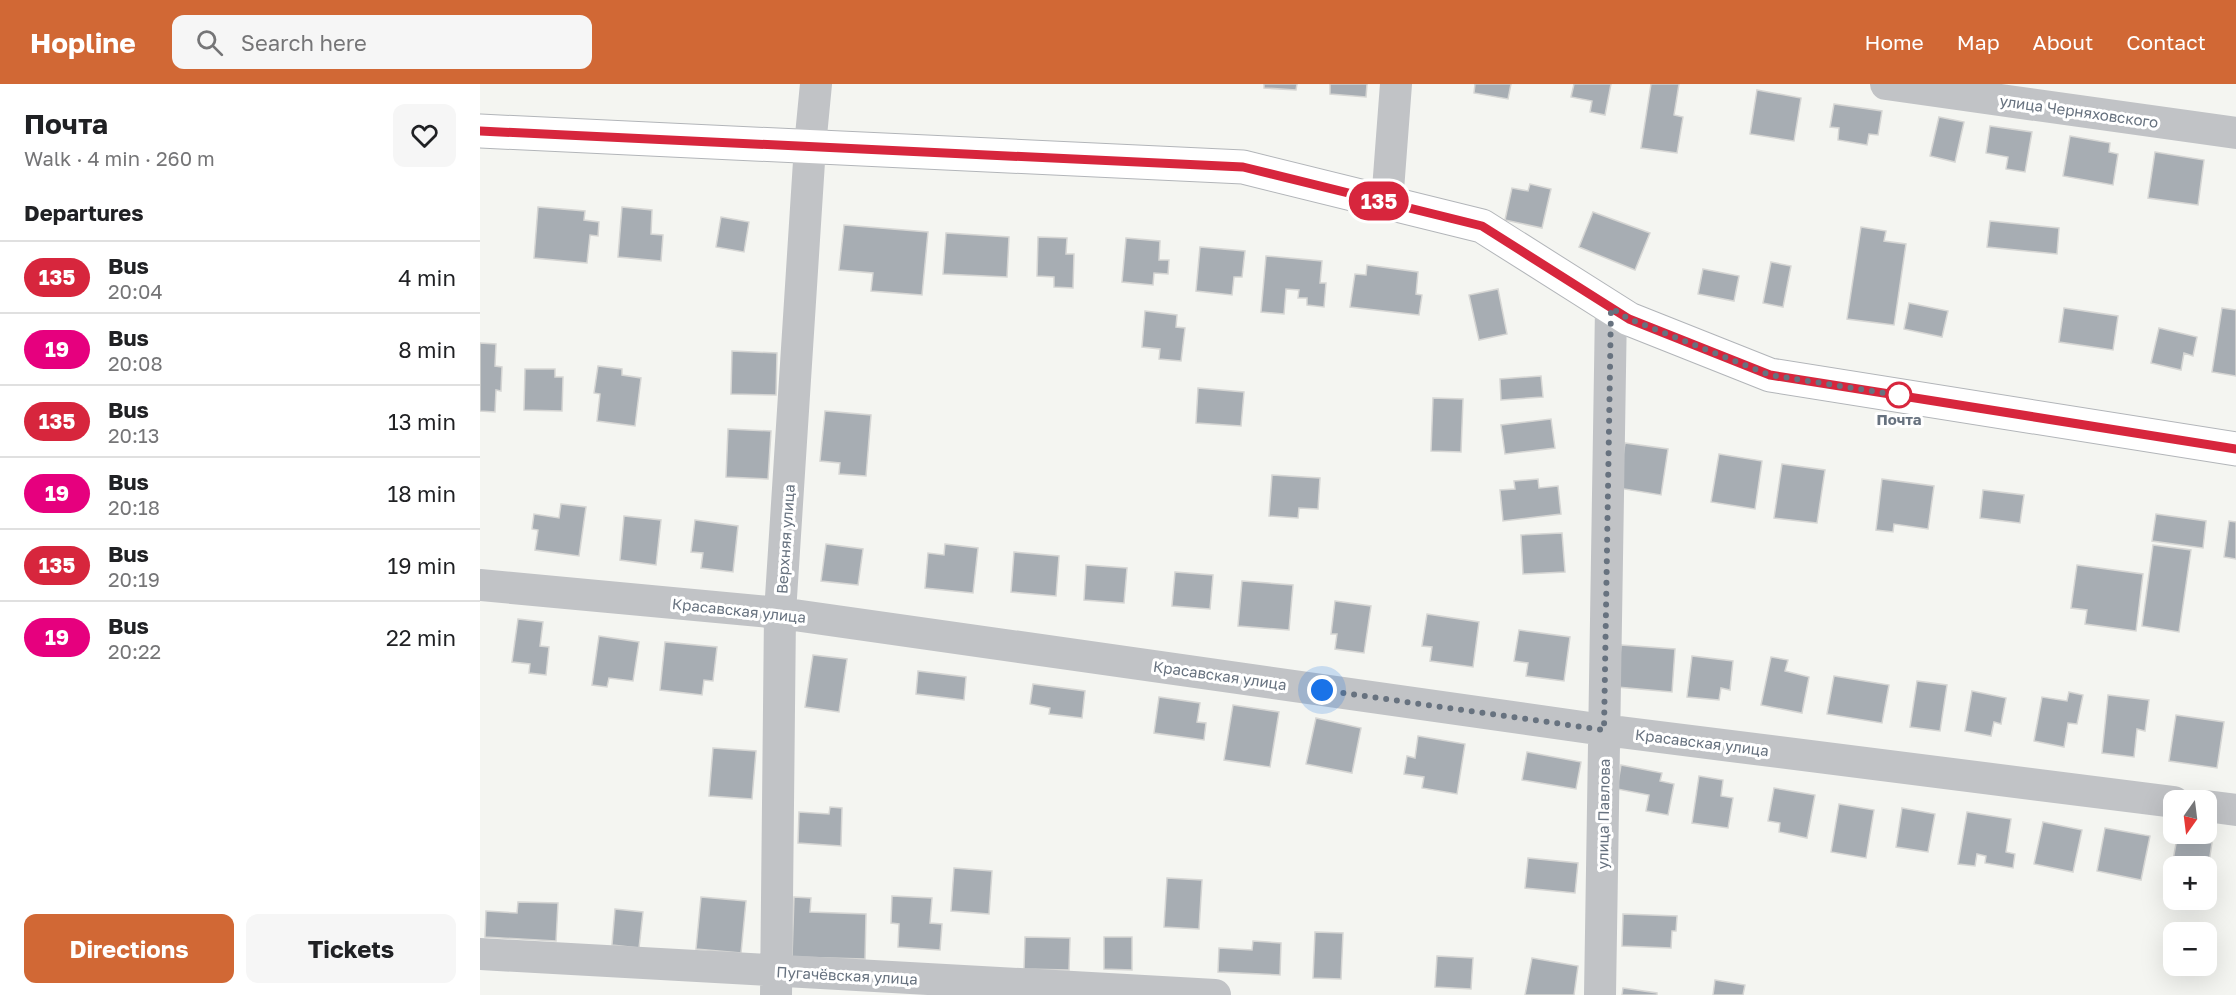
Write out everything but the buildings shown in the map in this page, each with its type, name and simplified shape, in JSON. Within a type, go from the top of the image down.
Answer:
[{"type":"main road","points":[[480,131],[1243,167],[1482,226],[1629,319],[1770,375],[2236,449]]},
{"type":"street","name":"Верхняя улица","points":[[777,983],[780,613],[816,84]]},
{"type":"street","points":[[1387,203],[1396,84]]},
{"type":"street","name":"улица Черняховского","points":[[1886,84],[2236,132]]},
{"type":"street","name":"улица Павлова","points":[[1600,995],[1611,308]]},
{"type":"street","name":"Красавская улица","points":[[480,585],[780,613],[1604,730],[2163,801]]},
{"type":"street","points":[[2217,807],[2236,810]]},
{"type":"street","name":"Пугачёвская улица","points":[[480,954],[777,983],[1215,995]]},
{"type":"bus line","name":"135","points":[[480,131],[1243,167],[1482,226],[1629,319],[1770,375],[2236,449]]},
{"type":"place","name":"Почта","points":[[1899,395]]},
{"type":"route","points":[[1322,690],[1604,730],[1611,308],[1629,319],[1770,375],[1910,397],[1899,395]]}]
